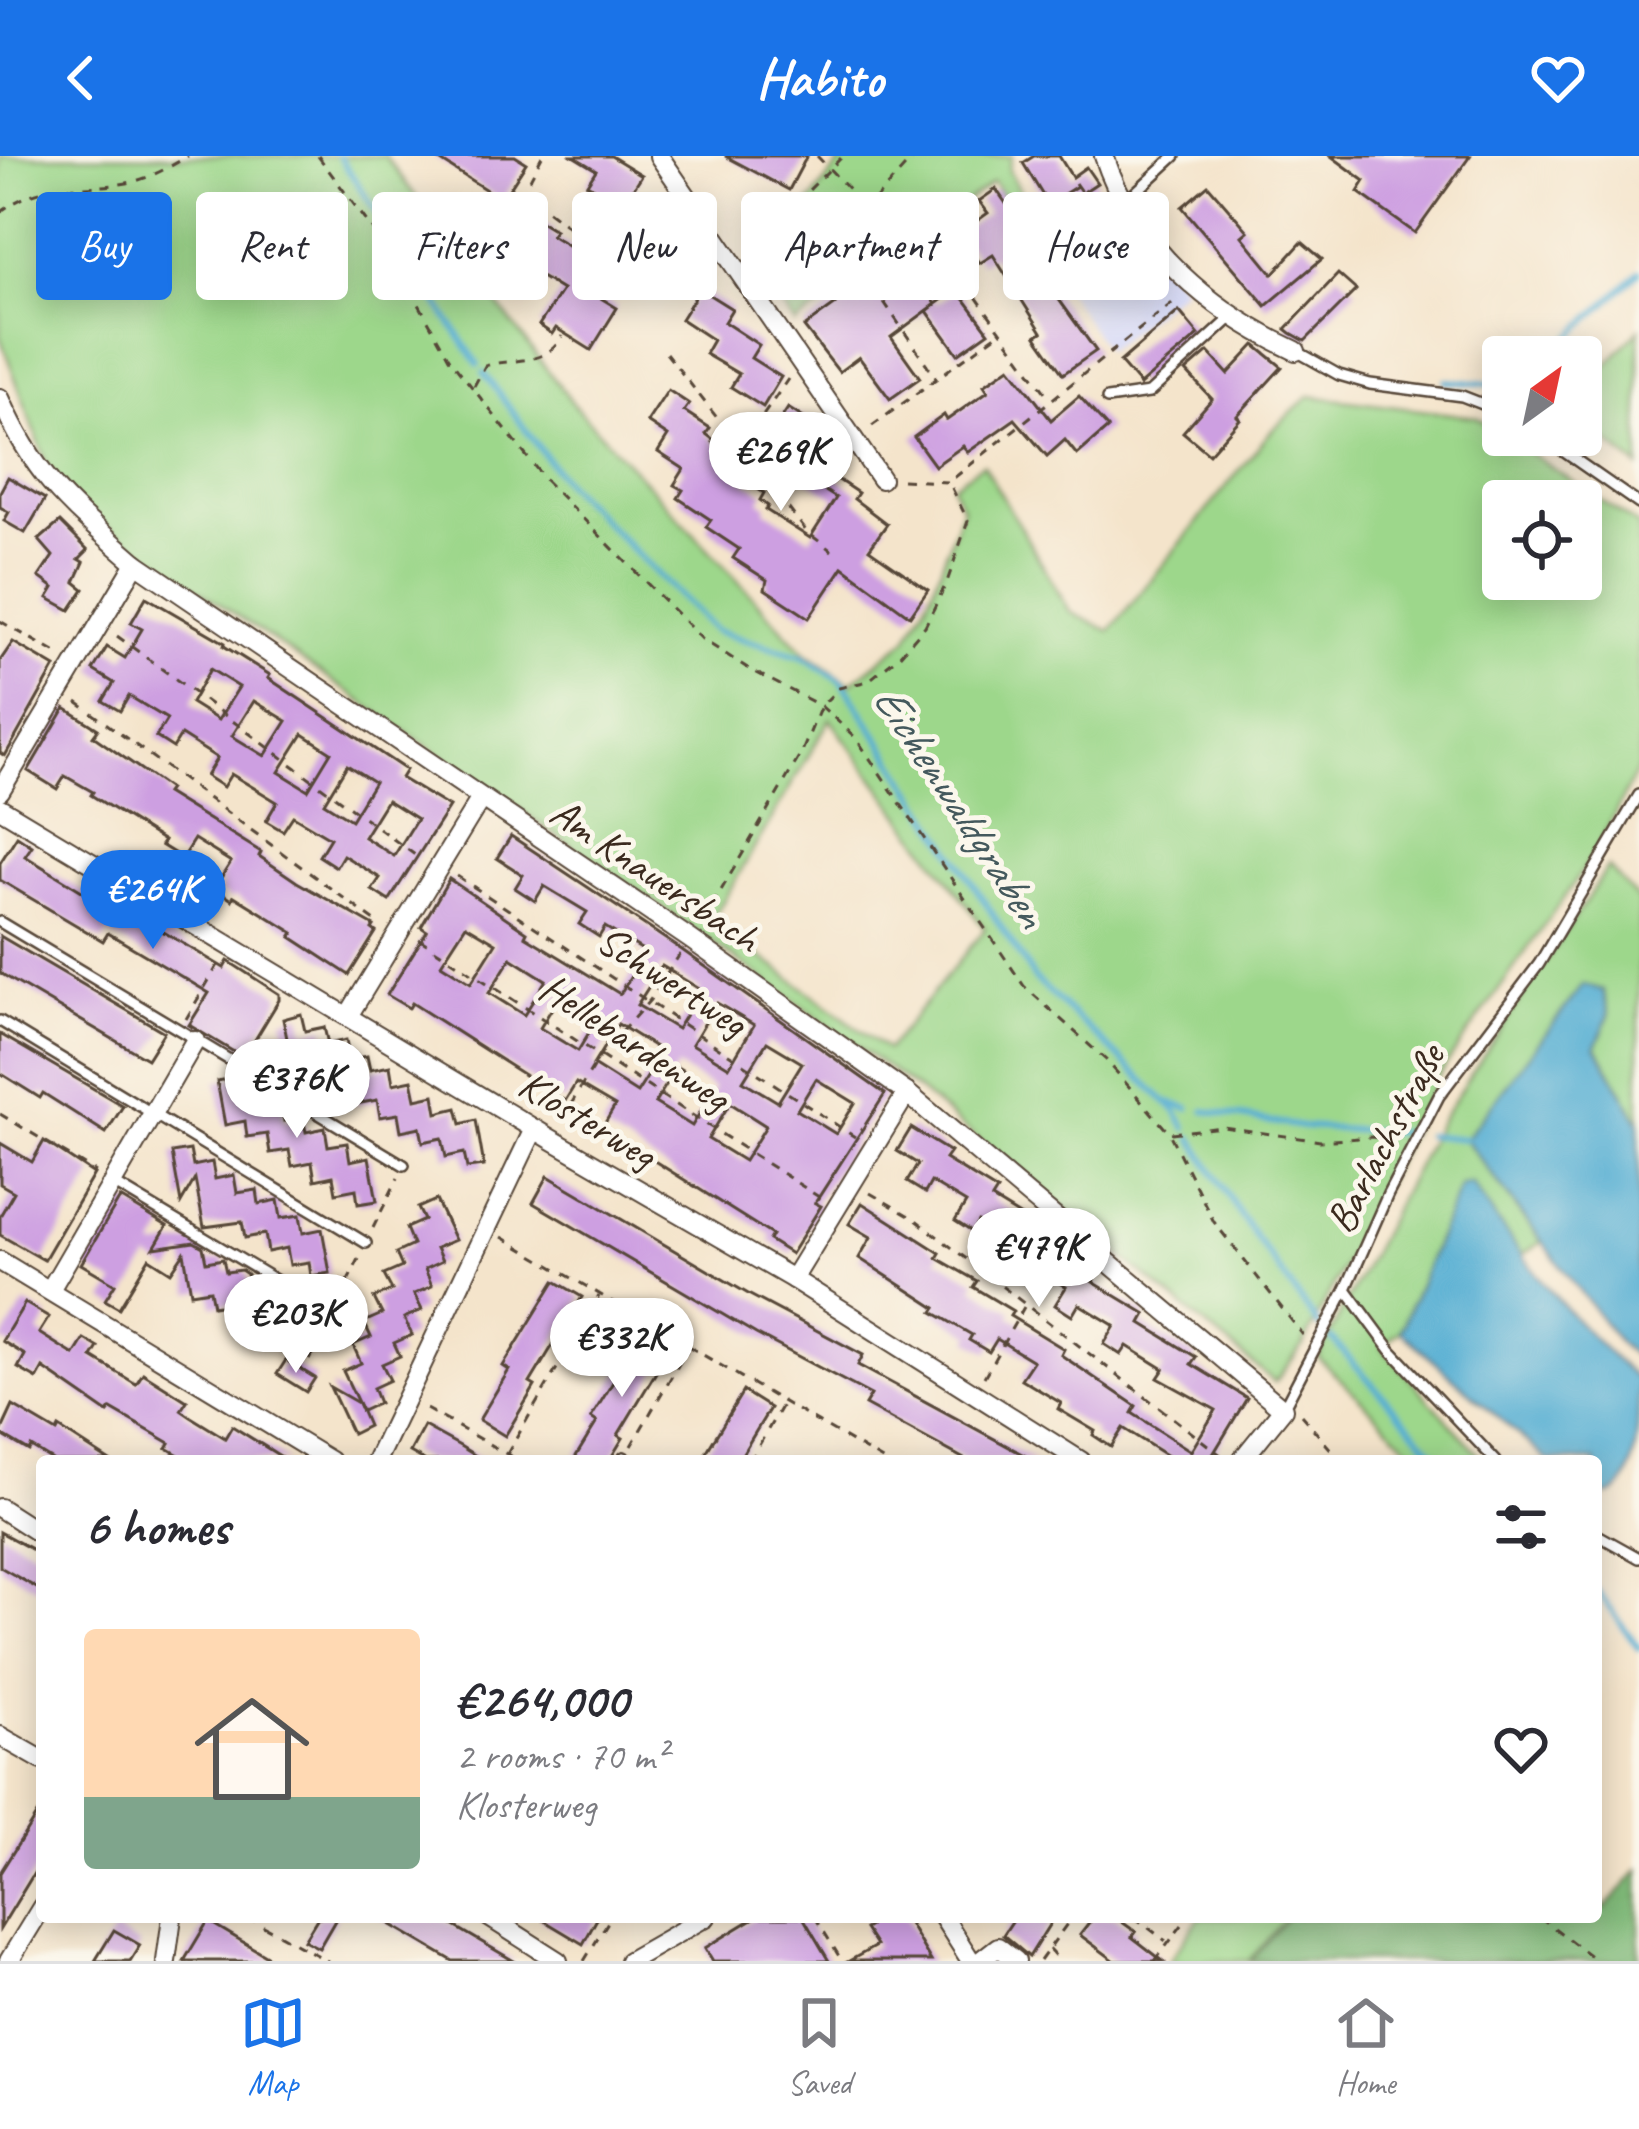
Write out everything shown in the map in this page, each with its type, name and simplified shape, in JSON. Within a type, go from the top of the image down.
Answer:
[{"type":"street","points":[[659,156],[684,192]]},
{"type":"street","points":[[1104,156],[1121,192]]},
{"type":"street","points":[[717,241],[741,277]]},
{"type":"street","points":[[1169,257],[1192,287],[1231,318],[1297,351]]},
{"type":"street","points":[[757,300],[881,478]]},
{"type":"street","name":"Am Knauersbach","points":[[0,398],[21,447],[59,496],[136,563],[690,939],[907,1094],[1283,1409]]},
{"type":"street","points":[[0,791],[136,563]]},
{"type":"street","points":[[348,1016],[481,798]]},
{"type":"street","name":"Klosterweg","points":[[0,808],[793,1279],[1072,1455]]},
{"type":"street","points":[[50,1290],[152,1114],[187,1036]]},
{"type":"street","points":[[793,1279],[907,1094]]},
{"type":"street","points":[[379,1455],[488,1228],[542,1134]]},
{"type":"street","points":[[1,1264],[321,1455]]},
{"type":"street","name":"Barlachstraße","points":[[1246,1455],[1283,1409]]},
{"type":"street","points":[[0,1508],[36,1531]]},
{"type":"street","points":[[0,1736],[36,1757]]},
{"type":"street","points":[[9,1961],[36,1917]]},
{"type":"street","points":[[166,1961],[171,1923]]},
{"type":"street","points":[[498,1923],[558,1961]]},
{"type":"street","points":[[629,1961],[696,1923]]},
{"type":"street","points":[[947,1923],[970,1961]]},
{"type":"street","points":[[980,1961],[998,1947],[1016,1961]]},
{"type":"lane","points":[[1137,192],[1175,156]]},
{"type":"lane","points":[[1107,399],[1149,392],[1231,318]]},
{"type":"lane","points":[[1297,351],[1340,375],[1370,384],[1462,396],[1482,404]]},
{"type":"lane","points":[[1570,456],[1639,504]]},
{"type":"lane","name":"Barlachstraße","points":[[1283,1409],[1439,1096],[1539,964],[1639,795]]},
{"type":"lane","points":[[0,922],[404,1165]]},
{"type":"lane","points":[[0,1021],[366,1243]]},
{"type":"lane","points":[[112,1184],[332,1314]]},
{"type":"lane","points":[[1346,1289],[1391,1350],[1490,1455]]},
{"type":"lane","points":[[1602,1537],[1639,1558]]},
{"type":"path","points":[[0,212],[20,197],[48,187],[127,183],[168,169],[188,156]]},
{"type":"path","points":[[318,156],[391,254],[449,358],[546,481],[702,639],[821,706],[856,738],[1024,986],[1106,1060],[1169,1133],[1214,1222],[1315,1351]]},
{"type":"path","points":[[542,156],[523,192],[572,229]]},
{"type":"path","points":[[817,156],[850,192]]},
{"type":"path","points":[[807,192],[843,156]]},
{"type":"path","points":[[880,192],[914,156]]},
{"type":"path","points":[[881,478],[949,482],[1192,287]]},
{"type":"path","points":[[978,300],[1051,401]]},
{"type":"path","points":[[884,302],[937,380]]},
{"type":"path","points":[[854,438],[1001,331]]},
{"type":"path","points":[[473,387],[485,366],[510,358],[538,359],[556,348],[562,335]]},
{"type":"path","points":[[666,353],[807,532],[832,551]]},
{"type":"path","points":[[742,447],[800,361]]},
{"type":"path","points":[[542,1134],[601,1054],[650,1000],[710,912],[801,754],[821,706],[839,688],[868,681],[926,626],[968,521],[949,482]]},
{"type":"path","points":[[0,633],[3,622],[73,663]]},
{"type":"path","name":"Schwertweg","points":[[99,623],[437,867],[650,1000],[872,1148]]},
{"type":"path","name":"Hellebardenweg","points":[[58,689],[398,931],[601,1054],[836,1208]]},
{"type":"path","points":[[187,1036],[230,946]]},
{"type":"path","points":[[0,1114],[112,1184]]},
{"type":"path","points":[[1169,1133],[1223,1127],[1320,1141],[1372,1137],[1414,1144]]},
{"type":"path","points":[[309,1360],[404,1165]]},
{"type":"path","points":[[852,1182],[916,1220],[1220,1455]]},
{"type":"path","points":[[488,1228],[872,1455]]},
{"type":"path","points":[[406,1398],[507,1454],[599,1296]]},
{"type":"path","points":[[974,1394],[1024,1305]]},
{"type":"path","points":[[625,1455],[688,1347]]},
{"type":"path","points":[[753,1455],[784,1402]]},
{"type":"path","points":[[1283,1409],[1298,1412],[1336,1455]]},
{"type":"path","points":[[258,1923],[328,1961]]},
{"type":"path","points":[[584,1961],[607,1923]]},
{"type":"path","points":[[819,1923],[842,1961]]},
{"type":"path","points":[[1040,1961],[1068,1923]]},
{"type":"path","points":[[1142,1923],[1168,1942]]},
{"type":"path","points":[[1155,1961],[1183,1923]]},
{"type":"path","points":[[1548,1923],[1597,1961]]},
{"type":"path","points":[[1049,1948],[1060,1961]]},
{"type":"shaded area","points":[[1110,182],[1117,192],[1094,192]]},
{"type":"shaded area","points":[[1169,268],[1183,289],[1106,351],[1073,300],[1169,300]]},
{"type":"green space","points":[[0,156],[385,156],[412,192],[372,192],[372,300],[494,300],[574,405],[805,653],[850,684],[907,639],[932,592],[962,508],[952,485],[983,464],[1070,612],[1110,631],[1272,430],[1310,396],[1476,417],[1482,421],[1482,456],[1534,456],[1570,480],[1482,480],[1482,600],[1602,600],[1602,501],[1639,526],[1639,766],[1595,853],[1439,1075],[1304,1344],[1275,1382],[918,1090],[702,935],[57,492],[0,337]],"holes":[[[830,719],[985,929],[887,1050],[712,920]]]},
{"type":"green space","points":[[846,156],[1012,156],[1009,170],[1020,192],[1003,192],[1003,196],[993,182],[979,193],[818,192]]},
{"type":"green space","points":[[778,300],[831,300],[795,324]]},
{"type":"green space","points":[[1639,329],[1639,468],[1602,437],[1602,370]]},
{"type":"green space","points":[[1608,867],[1639,901],[1639,1122],[1596,1046],[1609,1015],[1465,1139],[1542,1242],[1520,1256],[1471,1184],[1460,1185],[1400,1331],[1382,1347],[1479,1455],[1417,1455],[1318,1357],[1438,1124]]},
{"type":"green space","points":[[1639,1870],[1639,1961],[1250,1961],[1282,1923],[1602,1923],[1602,1906],[1605,1909]]},
{"type":"green space","points":[[1196,1923],[1282,1923],[1249,1961],[1169,1961]]},
{"type":"water","points":[[1583,985],[1603,990],[1609,1015],[1596,1046],[1639,1122],[1639,1360],[1619,1343],[1465,1139]]},
{"type":"water","points":[[1471,1183],[1548,1288],[1639,1381],[1634,1456],[1621,1487],[1610,1494],[1602,1493],[1602,1455],[1541,1455],[1400,1331],[1460,1185]]},
{"type":"building","points":[[433,156],[515,156],[526,163],[507,192],[489,192]]},
{"type":"building","points":[[573,156],[611,156],[642,175],[633,189],[638,192],[601,192],[587,184],[596,170]]},
{"type":"building","points":[[725,156],[807,156],[789,190]]},
{"type":"building","points":[[1034,156],[1059,156],[1072,177],[1086,167],[1097,183],[1084,192],[1075,183],[1067,192],[1041,192],[1023,163]]},
{"type":"building","points":[[1331,156],[1470,156],[1415,233],[1358,192],[1365,181]]},
{"type":"building","points":[[1208,185],[1248,231],[1242,236],[1273,274],[1302,242],[1322,259],[1266,306],[1182,207]]},
{"type":"building","points":[[996,189],[1003,199],[1003,271],[993,255],[979,262],[979,219],[988,213],[979,201]]},
{"type":"building","points":[[548,226],[555,230],[551,235],[572,248],[572,300],[604,300],[617,308],[591,350],[556,328],[552,334],[539,325],[562,290],[548,281]]},
{"type":"building","points":[[1338,274],[1356,290],[1305,341],[1286,329]]},
{"type":"building","points":[[693,300],[717,300],[732,309],[724,322],[759,345],[751,358],[781,377],[763,407],[731,387],[739,374],[705,354],[713,340],[681,319]]},
{"type":"building","points":[[841,300],[933,300],[936,304],[891,337],[920,378],[890,399],[859,357],[839,372],[804,327]]},
{"type":"building","points":[[942,300],[965,300],[989,332],[958,354],[927,311]]},
{"type":"building","points":[[1022,300],[1059,300],[1096,351],[1063,374],[1036,336],[1042,332]]},
{"type":"building","points":[[1179,311],[1199,335],[1140,385],[1120,362]]},
{"type":"building","points":[[1255,345],[1282,367],[1209,454],[1183,432],[1212,399],[1186,371],[1208,352],[1228,374]]},
{"type":"building","points":[[1010,367],[1051,420],[1079,396],[1108,428],[1077,455],[1065,440],[1047,456],[1015,419],[968,452],[963,446],[935,466],[914,437],[988,391],[984,385]]},
{"type":"building","points":[[668,390],[689,404],[684,411],[710,428],[706,434],[713,442],[739,460],[735,466],[743,471],[739,477],[764,493],[760,500],[768,506],[766,510],[810,538],[836,498],[787,466],[797,450],[772,433],[788,408],[816,426],[808,439],[846,464],[837,479],[858,493],[854,499],[887,524],[869,549],[928,590],[910,616],[843,567],[809,618],[765,589],[767,580],[733,558],[739,549],[706,527],[711,520],[678,498],[683,490],[674,485],[684,469],[658,452],[668,436],[647,422]]},
{"type":"building","points":[[8,477],[45,499],[25,533],[4,521],[9,512],[0,507],[0,492]]},
{"type":"building","points":[[60,522],[88,550],[79,559],[84,562],[75,582],[84,589],[70,610],[48,598],[54,588],[39,577],[53,556],[39,540]]},
{"type":"building","points":[[146,597],[225,643],[268,678],[406,770],[401,778],[449,807],[389,901],[372,890],[380,878],[343,855],[336,867],[319,856],[330,838],[293,816],[283,831],[266,821],[277,802],[231,774],[223,787],[206,776],[217,758],[181,735],[173,748],[156,737],[167,719],[129,696],[120,711],[103,701],[114,683],[93,670],[107,647],[125,658],[142,629],[131,623]],"holes":[[[210,669],[239,687],[218,720],[191,703]],[[254,701],[287,721],[265,756],[232,736]],[[303,734],[331,752],[308,790],[279,772]],[[347,765],[374,782],[351,820],[324,803]],[[387,800],[417,819],[394,856],[364,837]]]},
{"type":"building","points":[[13,642],[55,667],[5,756],[0,753],[0,661]]},
{"type":"building","points":[[65,708],[98,729],[93,736],[169,789],[166,793],[261,852],[259,856],[297,882],[374,926],[376,932],[349,975],[291,937],[294,933],[219,891],[223,884],[219,881],[231,862],[194,839],[182,858],[65,776],[57,789],[28,771]]},
{"type":"building","points":[[17,836],[32,846],[25,856],[116,912],[120,906],[224,968],[228,961],[279,994],[244,1058],[189,1025],[209,993],[108,933],[103,941],[0,880],[0,863]]},
{"type":"building","points":[[511,836],[885,1094],[815,1203],[821,1206],[791,1254],[769,1240],[772,1235],[602,1128],[615,1106],[576,1083],[565,1101],[412,1003],[409,1008],[387,995],[427,931],[421,927],[449,879],[527,932],[525,936],[620,994],[646,952],[605,927],[599,937],[579,924],[587,912],[544,886],[535,901],[515,888],[523,875],[497,858]],"holes":[[[466,925],[496,943],[471,983],[441,964]],[[511,958],[546,980],[524,1015],[489,993]],[[662,966],[701,990],[677,1029],[637,1005]],[[563,990],[600,1014],[578,1051],[540,1028]],[[717,1003],[754,1025],[729,1067],[692,1044]],[[618,1024],[663,1052],[637,1093],[593,1065]],[[767,1042],[802,1063],[778,1102],[743,1081]],[[677,1067],[714,1089],[692,1126],[655,1103]],[[816,1079],[855,1103],[836,1134],[797,1110]],[[730,1103],[766,1126],[744,1161],[708,1139]]]},
{"type":"building","points":[[0,936],[164,1032],[147,1059],[0,973]]},
{"type":"building","points":[[301,1014],[305,1031],[324,1027],[328,1044],[346,1040],[350,1059],[367,1056],[370,1070],[390,1066],[393,1084],[412,1080],[416,1099],[434,1095],[437,1113],[457,1108],[461,1124],[476,1120],[484,1166],[467,1168],[464,1153],[446,1157],[442,1138],[423,1142],[420,1127],[401,1131],[398,1114],[380,1117],[377,1100],[356,1104],[353,1087],[334,1091],[330,1072],[312,1075],[309,1059],[292,1063],[283,1019]]},
{"type":"building","points":[[0,1034],[123,1106],[106,1133],[43,1093],[40,1098],[0,1073]]},
{"type":"building","points":[[237,1077],[239,1094],[259,1090],[262,1106],[281,1103],[284,1121],[303,1118],[306,1132],[325,1128],[328,1146],[347,1143],[350,1161],[369,1157],[377,1201],[358,1204],[356,1189],[336,1193],[333,1176],[315,1180],[312,1162],[292,1166],[289,1150],[270,1153],[267,1134],[247,1137],[245,1121],[225,1125],[217,1081]]},
{"type":"building","points":[[911,1128],[950,1152],[945,1159],[997,1191],[992,1199],[1047,1233],[1043,1241],[1097,1275],[1093,1282],[1146,1314],[1141,1323],[1196,1357],[1191,1364],[1247,1398],[1213,1455],[1166,1455],[1123,1428],[1111,1447],[1093,1435],[1095,1431],[1058,1409],[1061,1403],[1021,1379],[1033,1361],[997,1339],[989,1352],[969,1340],[972,1335],[933,1312],[936,1308],[859,1258],[871,1237],[849,1224],[862,1203],[940,1253],[937,1258],[977,1281],[973,1287],[1013,1311],[1010,1316],[1064,1349],[1061,1355],[1136,1406],[1132,1413],[1191,1451],[1216,1410],[1158,1378],[1164,1369],[1127,1346],[1121,1355],[1104,1344],[1115,1326],[1079,1304],[1072,1316],[1055,1305],[1066,1287],[1029,1264],[1022,1274],[1005,1263],[1016,1245],[978,1222],[972,1232],[955,1221],[966,1203],[931,1182],[925,1193],[907,1182],[918,1164],[897,1151]]},
{"type":"building","points":[[44,1141],[94,1174],[44,1260],[0,1235],[0,1216],[14,1192],[0,1184],[0,1143],[32,1162]]},
{"type":"building","points":[[190,1150],[193,1166],[212,1162],[215,1179],[234,1175],[237,1193],[257,1190],[259,1204],[278,1200],[281,1218],[300,1215],[303,1233],[322,1229],[330,1273],[311,1276],[309,1262],[290,1265],[287,1248],[268,1252],[265,1234],[245,1238],[242,1222],[204,1227],[195,1179],[181,1203],[172,1153]]},
{"type":"building","points":[[548,1176],[750,1295],[863,1355],[858,1365],[1024,1455],[957,1455],[865,1405],[871,1395],[756,1334],[533,1203]]},
{"type":"building","points":[[120,1198],[167,1226],[154,1248],[194,1242],[203,1247],[206,1262],[223,1259],[226,1272],[247,1274],[249,1287],[269,1287],[272,1301],[291,1300],[298,1342],[279,1345],[277,1330],[257,1334],[254,1315],[234,1318],[231,1303],[213,1306],[210,1290],[191,1293],[184,1253],[171,1272],[149,1258],[119,1308],[105,1300],[115,1284],[81,1264]]},
{"type":"building","points":[[436,1200],[455,1240],[436,1248],[442,1261],[425,1269],[432,1286],[414,1294],[422,1310],[404,1318],[412,1335],[394,1343],[400,1356],[382,1364],[390,1380],[373,1388],[379,1403],[362,1411],[343,1371],[361,1363],[353,1345],[371,1337],[364,1322],[382,1314],[374,1298],[392,1290],[384,1275],[402,1267],[396,1253],[413,1245],[406,1228],[424,1220],[418,1208]]},
{"type":"building","points":[[555,1281],[582,1297],[530,1383],[535,1386],[505,1436],[479,1420],[509,1370],[503,1366]]},
{"type":"building","points":[[25,1303],[49,1317],[39,1333],[74,1355],[84,1339],[98,1347],[92,1357],[136,1384],[143,1373],[187,1401],[181,1410],[225,1438],[232,1426],[278,1455],[179,1455],[167,1448],[170,1443],[111,1409],[108,1413],[43,1368],[37,1379],[18,1368],[25,1355],[2,1341]]},
{"type":"building","points":[[643,1333],[670,1349],[618,1435],[623,1438],[613,1455],[577,1455],[597,1422],[591,1418]]},
{"type":"building","points":[[286,1360],[315,1378],[306,1392],[277,1374]]},
{"type":"building","points":[[330,1387],[358,1403],[368,1426],[352,1434]]},
{"type":"building","points":[[743,1391],[770,1408],[742,1455],[705,1455]]},
{"type":"building","points":[[13,1406],[101,1455],[44,1455],[0,1434]]},
{"type":"building","points":[[424,1426],[474,1455],[415,1455],[410,1452]]},
{"type":"building","points":[[0,1532],[36,1552],[36,1588],[0,1567]]},
{"type":"building","points":[[36,1816],[36,1870],[0,1929],[0,1873]]},
{"type":"building","points":[[207,1923],[211,1923],[275,1961],[184,1961]]},
{"type":"building","points":[[314,1923],[334,1923],[319,1948],[304,1940]]},
{"type":"building","points":[[388,1923],[449,1923],[514,1961],[453,1961]]},
{"type":"building","points":[[548,1923],[595,1923],[583,1944]]},
{"type":"building","points":[[746,1923],[807,1923],[829,1961],[713,1961],[705,1948]]},
{"type":"building","points":[[868,1923],[909,1923],[931,1961],[849,1961],[876,1946],[865,1929]]},
{"type":"building","points":[[1011,1923],[1050,1923],[1029,1957],[1003,1935]]},
{"type":"building","points":[[1089,1923],[1123,1923],[1136,1932],[1132,1937],[1163,1961],[1115,1961],[1080,1935]]},
{"type":"building","points":[[114,1930],[140,1945],[130,1961],[95,1961]]},
{"type":"waterway","name":"Eichenwaldgraben","points":[[339,156],[478,364]]},
{"type":"waterway","points":[[1571,336],[1639,272]]},
{"type":"waterway","name":"Eichenwaldgraben","points":[[484,373],[565,483],[715,631],[803,657],[842,681],[1034,978],[1176,1111],[1186,1128]]},
{"type":"waterway","points":[[1446,381],[1482,384]]},
{"type":"waterway","name":"Eichenwaldgraben","points":[[1169,1103],[1189,1108]]},
{"type":"waterway","name":"Eichenwaldgraben","points":[[1205,1111],[1302,1127],[1406,1133]]},
{"type":"waterway","name":"Eichenwaldgraben","points":[[1427,1135],[1465,1139]]},
{"type":"waterway","points":[[1192,1137],[1242,1218],[1319,1326]]},
{"type":"waterway","points":[[1332,1339],[1437,1455]]},
{"type":"waterway","points":[[1602,1597],[1639,1648]]}]
